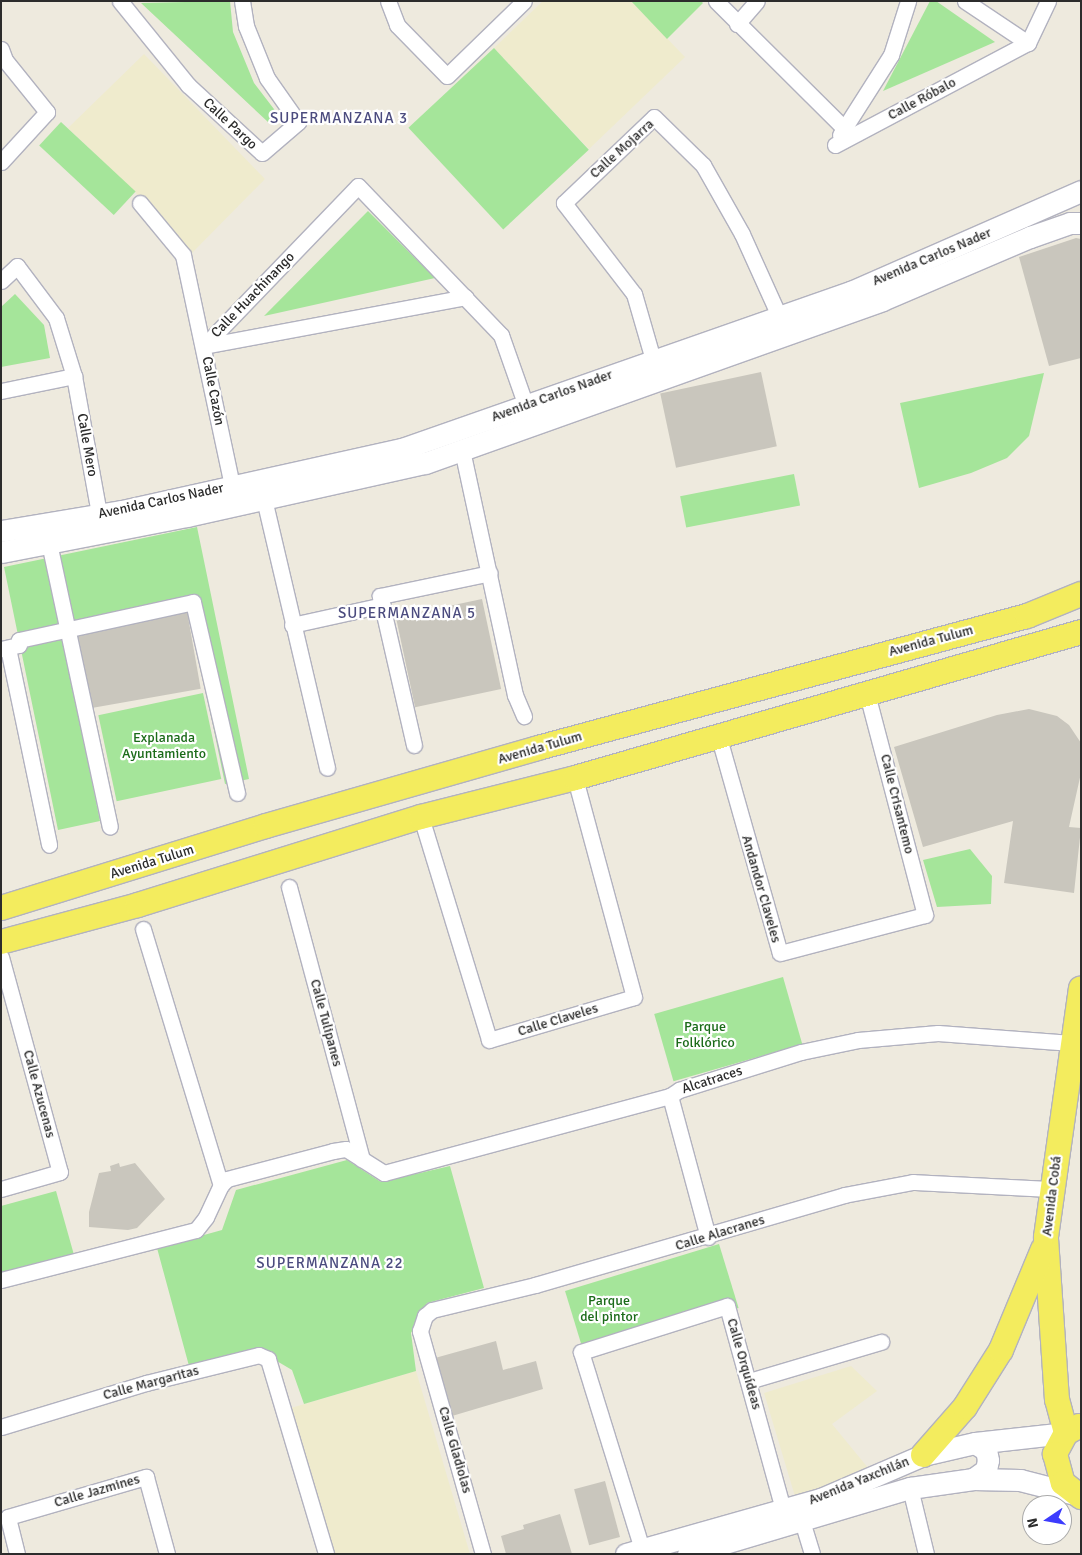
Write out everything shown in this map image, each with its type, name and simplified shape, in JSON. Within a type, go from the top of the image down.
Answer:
[{"type":"main road","name":"Avenida Tulum","points":[[1,908],[266,826],[538,748],[1027,616],[1081,594]]},
{"type":"main road","points":[[1,942],[138,905],[421,817],[575,778],[719,738],[1081,632]]},
{"type":"main road","name":"Avenida Cobá","points":[[1074,1429],[1057,1400],[1046,1237],[1081,988]]},
{"type":"main road","points":[[923,1455],[965,1407],[1001,1350],[1039,1265],[1046,1237]]},
{"type":"main road","points":[[1074,1429],[1055,1454],[1063,1483],[1078,1495]]},
{"type":"street","name":"Calle Pargo","points":[[120,1],[188,85],[262,154],[298,122],[267,78],[246,26],[242,1]]},
{"type":"street","points":[[388,1],[397,25],[447,76],[524,1]]},
{"type":"street","points":[[716,1],[737,24],[844,128]]},
{"type":"street","points":[[737,24],[757,1]]},
{"type":"street","name":"Calle Róbalo","points":[[908,1],[891,55],[834,145],[1028,43]]},
{"type":"street","points":[[965,1],[1028,43],[1048,1]]},
{"type":"street","points":[[1,49],[5,60],[47,112],[1,162]]},
{"type":"street","name":"Calle Mojarra","points":[[655,369],[634,294],[564,203],[654,117],[703,165],[742,234],[779,316]]},
{"type":"street","name":"Calle Huachinango","points":[[204,346],[358,186],[501,335],[526,406]]},
{"type":"street","name":"Avenida Carlos Nader","points":[[234,496],[264,499],[425,463],[462,450],[779,316],[852,292],[1081,191]]},
{"type":"street","name":"Calle Cazón","points":[[140,203],[182,255],[204,346],[234,496]]},
{"type":"street","name":"Avenida Carlos Nader","points":[[1,552],[49,543],[165,511],[234,496],[402,449],[526,406],[882,300],[1030,237],[1070,223],[1081,224]]},
{"type":"street","name":"Calle Mero","points":[[1,281],[17,266],[56,318],[74,376],[99,514]]},
{"type":"street","name":"Calle Huachinango","points":[[204,346],[465,297]]},
{"type":"street","points":[[1,391],[74,376]]},
{"type":"street","points":[[462,450],[515,695],[524,716]]},
{"type":"street","points":[[264,499],[327,768]]},
{"type":"street","name":"Avenida Carlos Nader","points":[[1,531],[99,514],[165,511]]},
{"type":"street","points":[[49,543],[110,828]]},
{"type":"street","points":[[414,745],[380,596],[490,573]]},
{"type":"street","points":[[49,845],[5,648],[19,646],[19,640],[193,602],[237,793]]},
{"type":"street","points":[[292,625],[383,605]]},
{"type":"street","name":"Calle Crisantemo","points":[[867,694],[925,915]]},
{"type":"street","name":"Andandor Claveles","points":[[719,738],[780,953],[925,915]]},
{"type":"street","name":"Calle Claveles","points":[[421,817],[490,1040],[634,997],[575,778]]},
{"type":"street","name":"Calle Tulipanes","points":[[289,887],[362,1159]]},
{"type":"street","points":[[1,1280],[196,1230],[206,1217],[221,1185],[143,929]]},
{"type":"street","name":"Calle Azucenas","points":[[1,957],[60,1172],[1,1189]]},
{"type":"street","name":"Alcatraces","points":[[221,1185],[228,1179],[346,1148],[384,1173],[670,1096],[679,1090],[800,1052],[858,1040],[938,1033],[1072,1043]]},
{"type":"street","points":[[670,1096],[708,1237]]},
{"type":"street","name":"Calle Alacranes","points":[[424,1346],[420,1331],[425,1316],[432,1310],[535,1286],[708,1237],[844,1195],[913,1182],[1052,1189]]},
{"type":"street","name":"Calle Orquídeas","points":[[634,1551],[580,1352],[727,1306],[783,1510]]},
{"type":"street","points":[[749,1381],[882,1342]]},
{"type":"street","name":"Calle Gladiolas","points":[[424,1346],[483,1554]]},
{"type":"street","name":"Calle Margaritas","points":[[1,1427],[146,1383],[259,1355],[268,1359],[326,1554]]},
{"type":"street","name":"Avenida Yaxchilán","points":[[634,1551],[821,1499],[923,1455],[975,1442],[1074,1429]]},
{"type":"street","points":[[973,1479],[986,1470],[988,1460],[986,1450],[975,1442]]},
{"type":"street","name":"Calle Jazmines","points":[[17,1554],[8,1518],[146,1477],[167,1554]]},
{"type":"street","name":"Avenida Yaxchilán","points":[[688,1554],[910,1488],[973,1479],[1020,1480],[1078,1495]]},
{"type":"street","points":[[910,1488],[926,1554]]},
{"type":"street","points":[[802,1521],[812,1554]]},
{"type":"shaded area","points":[[543,1],[631,1],[685,57],[589,149],[494,48]]},
{"type":"shaded area","points":[[144,54],[265,179],[191,254],[135,192],[68,128]]},
{"type":"shaded area","points":[[851,1366],[877,1391],[832,1424],[878,1480],[800,1513],[764,1393]]},
{"type":"shaded area","points":[[416,1371],[470,1554],[334,1554],[291,1408]]},
{"type":"green space","points":[[230,1],[233,32],[254,83],[277,113],[268,122],[141,3]]},
{"type":"green space","points":[[631,1],[701,1],[703,3],[667,39]]},
{"type":"green space","points":[[930,1],[936,1],[995,42],[883,91]]},
{"type":"green space","points":[[494,48],[589,150],[503,229],[408,128]]},
{"type":"green space","points":[[61,122],[136,192],[114,215],[39,145]]},
{"type":"green space","points":[[368,211],[435,278],[264,316]]},
{"type":"green space","points":[[15,294],[44,325],[50,358],[1,367],[1,307]]},
{"type":"green space","points":[[1044,373],[1029,436],[1007,458],[971,473],[919,488],[900,403]]},
{"type":"green space","points":[[794,474],[800,505],[686,528],[680,496]]},
{"type":"green space","points":[[197,527],[249,779],[225,784],[187,599],[60,626],[100,821],[58,830],[4,567]]},
{"type":"green space","name":"Explanada Ayuntamiento","points":[[203,693],[221,779],[117,801],[98,715]]},
{"type":"green space","points":[[970,849],[992,876],[991,904],[937,907],[923,860]]},
{"type":"green space","name":"Parque Folklórico","points":[[783,977],[802,1044],[673,1081],[654,1014]]},
{"type":"green space","points":[[347,1160],[381,1182],[450,1166],[484,1288],[427,1303],[411,1333],[416,1371],[304,1404],[292,1370],[270,1357],[192,1377],[157,1248],[222,1230],[236,1190]]},
{"type":"green space","points":[[56,1191],[74,1255],[1,1276],[1,1206]]},
{"type":"green space","name":"Parque del pintor","points":[[719,1244],[739,1308],[585,1355],[565,1291]]},
{"type":"building","points":[[1076,238],[1081,239],[1081,358],[1049,366],[1019,257]]},
{"type":"building","points":[[761,372],[777,446],[676,468],[660,393]]},
{"type":"building","points":[[482,599],[501,689],[415,707],[396,617]]},
{"type":"building","points":[[187,611],[201,689],[87,709],[74,631]]},
{"type":"building","points":[[1029,709],[1057,716],[1069,725],[1081,743],[1081,773],[1069,827],[1081,828],[1074,893],[1004,883],[1013,821],[923,847],[894,747],[997,715]]},
{"type":"building","points":[[119,1163],[120,1167],[135,1163],[165,1199],[137,1228],[128,1230],[89,1227],[89,1212],[99,1173],[111,1171],[110,1166]]},
{"type":"building","points":[[496,1341],[503,1370],[536,1361],[543,1389],[452,1416],[435,1358]]},
{"type":"building","points":[[605,1481],[620,1537],[589,1545],[574,1489]]},
{"type":"building","points":[[560,1514],[572,1554],[506,1554],[501,1536],[524,1529],[523,1525]]},
{"type":"district","name":"SUPERMANZANA 3","points":[[339,119]]},
{"type":"district","name":"SUPERMANZANA 5","points":[[407,614]]},
{"type":"district","name":"SUPERMANZANA 22","points":[[330,1264]]}]
